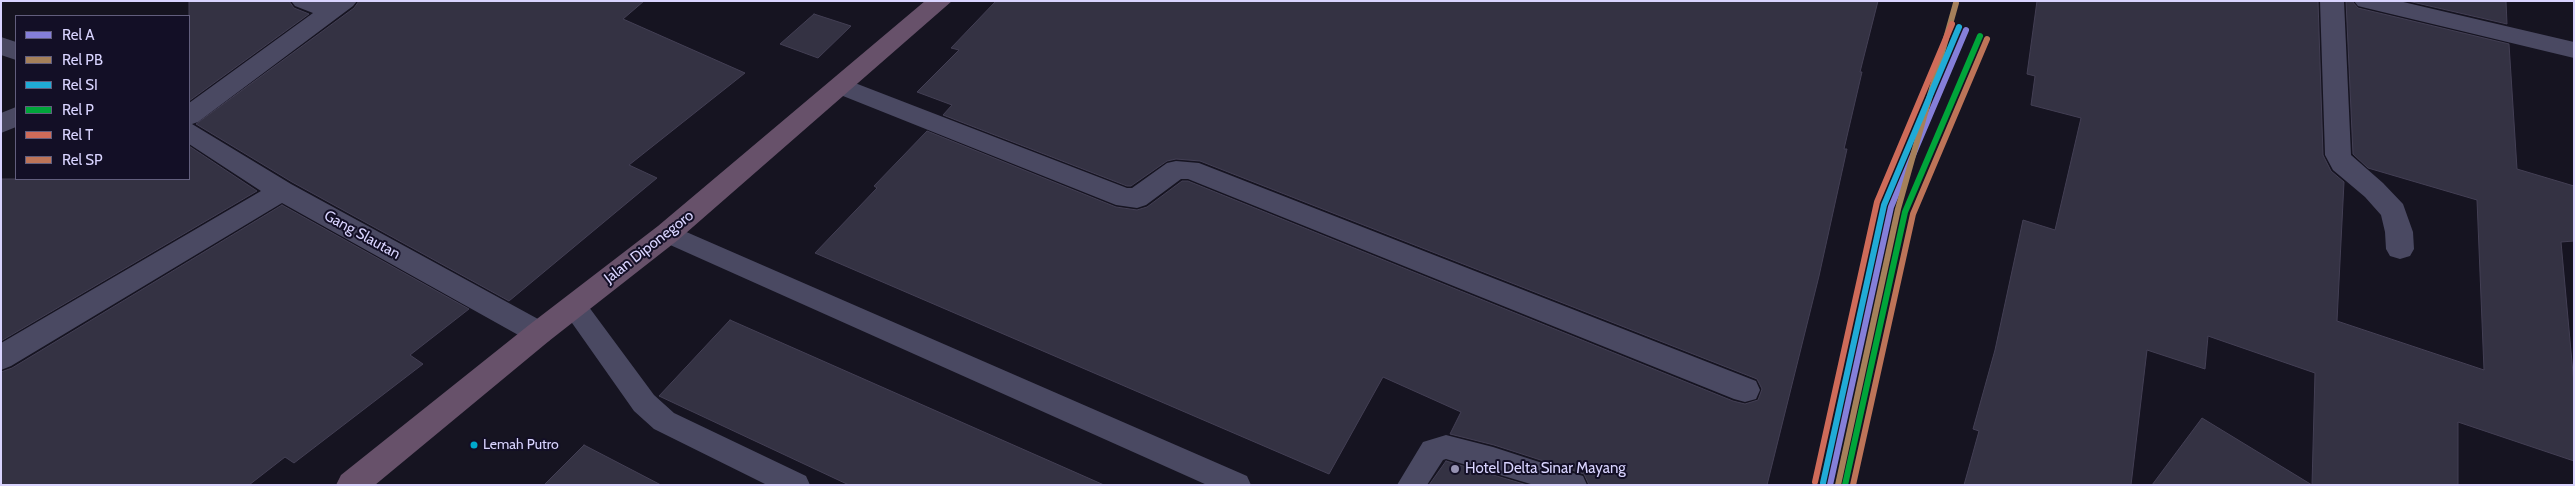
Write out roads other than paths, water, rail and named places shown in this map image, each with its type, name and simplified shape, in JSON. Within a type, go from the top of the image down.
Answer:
[{"type":"highway","name":"Jalan Diponegoro","points":[[352,485],[539,333],[668,233],[940,1]]},
{"type":"street","points":[[303,1],[338,6]]},
{"type":"street","points":[[2332,1],[2338,155],[2342,163],[2374,190],[2393,211],[2399,232],[2400,249]]},
{"type":"street","points":[[2366,1],[2514,38],[2573,50]]},
{"type":"street","points":[[190,115],[338,6]]},
{"type":"street","points":[[1,45],[15,52]]},
{"type":"street","points":[[842,86],[1125,198],[1137,198],[1176,170],[1190,170],[1744,390]]},
{"type":"street","points":[[1,124],[15,117]]},
{"type":"street","name":"Gang Slautan","points":[[190,133],[282,191],[539,333]]},
{"type":"street","points":[[1,358],[282,191]]},
{"type":"lane","points":[[668,233],[1237,485]]},
{"type":"lane","points":[[574,306],[644,403],[664,421],[796,485]]},
{"type":"lane","points":[[1412,485],[1433,451],[1446,447],[1493,459],[1573,485]]},
{"type":"rail line","name":"PB","points":[[1838,485],[1898,209],[1956,3]]},
{"type":"rail line","name":"T","points":[[1815,482],[1877,202],[1952,24]]},
{"type":"rail line","name":"SI","points":[[1823,483],[1884,205],[1959,27]]},
{"type":"rail line","name":"A","points":[[1830,485],[1891,207],[1966,30]]},
{"type":"rail line","name":"P","points":[[1845,485],[1905,212],[1980,36]]},
{"type":"rail line","name":"SP","points":[[1853,485],[1913,214],[1987,39]]},
{"type":"place","name":"Lemah Putro","points":[[474,445]]},
{"type":"place","name":"Hotel Delta Sinar Mayang","points":[[1455,469]]}]
